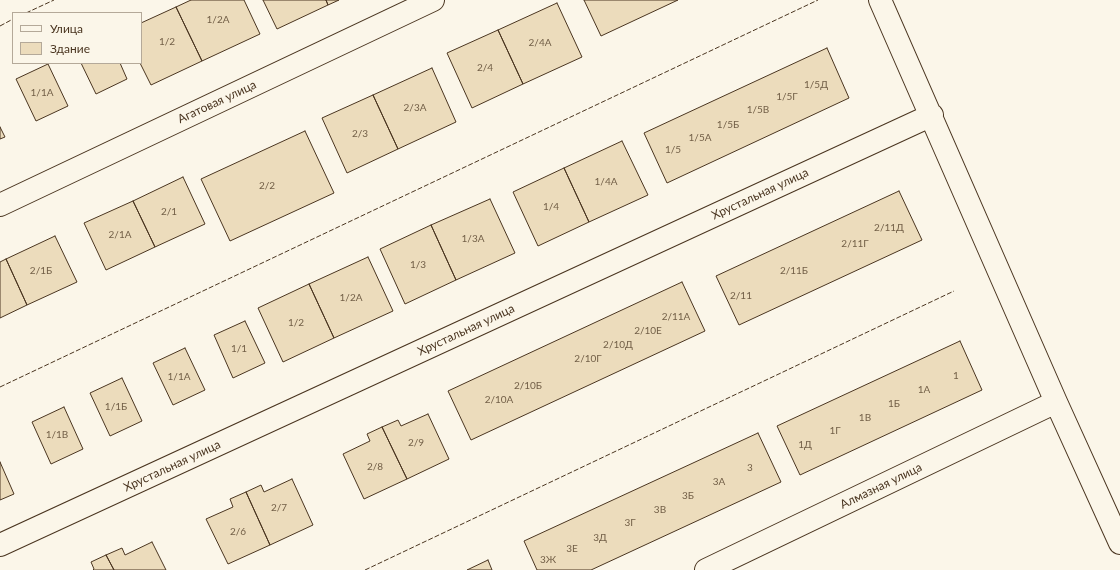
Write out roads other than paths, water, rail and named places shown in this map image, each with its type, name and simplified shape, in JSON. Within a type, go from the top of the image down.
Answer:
[{"type":"street","name":"Агатовая улица","points":[[0,205],[433,0]]},
{"type":"street","points":[[880,0],[932,115],[1056,402],[1120,543]]},
{"type":"street","name":"Хрустальная улица","points":[[0,545],[932,115]]},
{"type":"street","name":"Алмазная улица","points":[[706,570],[1056,402]]}]
